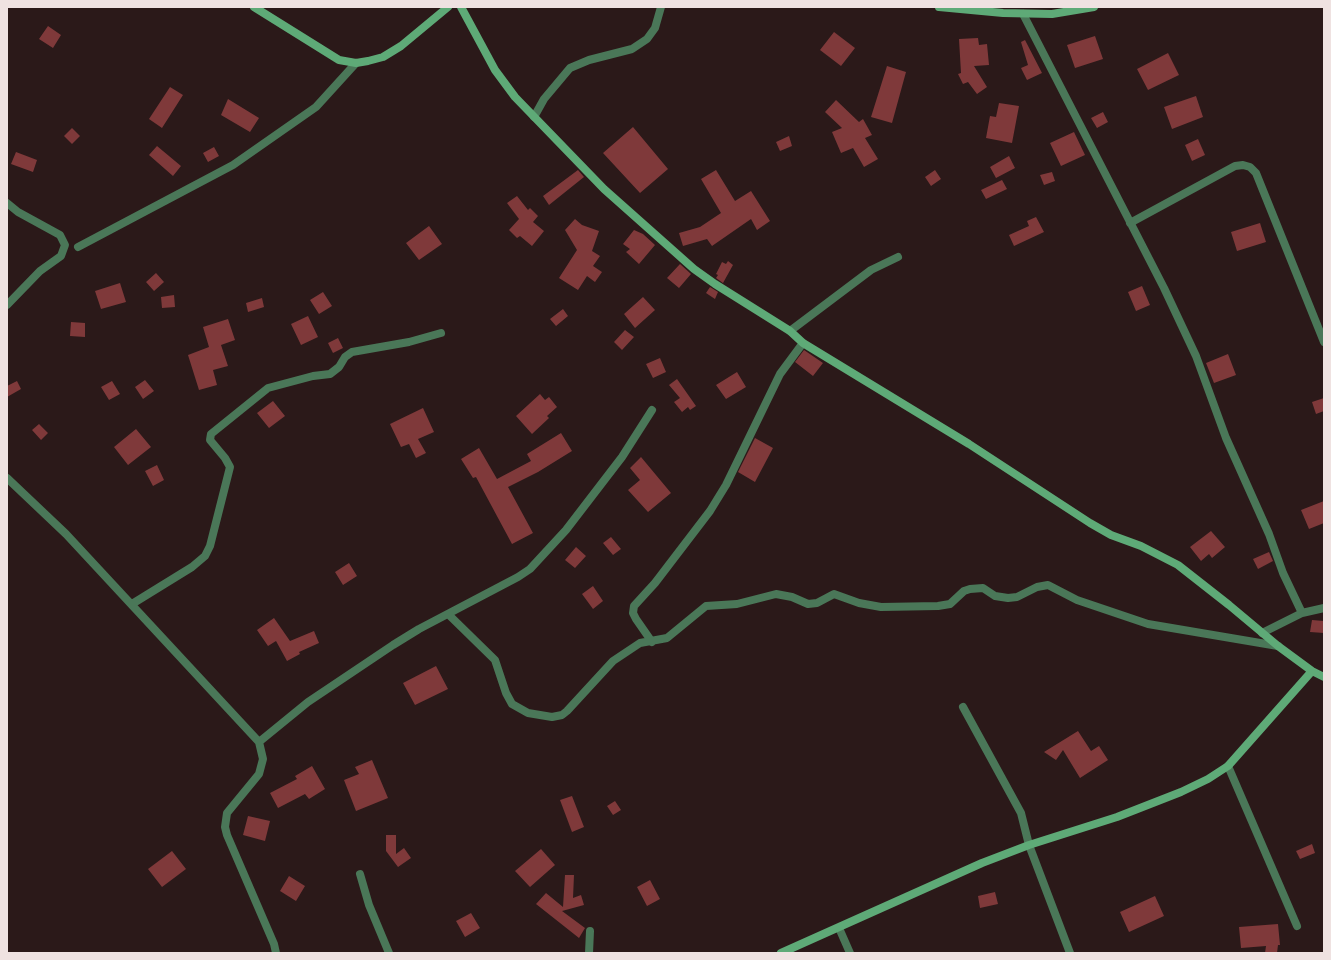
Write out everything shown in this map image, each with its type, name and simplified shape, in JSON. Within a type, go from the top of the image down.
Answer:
[{"type":"street","points":[[254,7],[339,60],[356,62],[368,61],[383,57],[401,46],[448,7]]},
{"type":"street","points":[[461,7],[495,70],[515,97],[604,189],[694,269],[715,284],[790,331],[803,343],[969,444],[1090,523],[1111,535],[1141,546],[1178,565],[1278,646],[1312,671],[1324,677]]},
{"type":"street","points":[[534,117],[544,99],[570,68],[589,60],[632,49],[647,39],[655,28],[661,7]]},
{"type":"street","points":[[939,7],[1023,14],[1052,14],[1094,7]]},
{"type":"street","points":[[1023,14],[1164,288],[1196,356],[1226,438],[1269,534],[1283,573],[1302,613]]},
{"type":"street","points":[[78,248],[233,165],[316,107],[356,62]]},
{"type":"street","points":[[1130,223],[1235,166],[1250,167],[1256,173],[1324,342]]},
{"type":"street","points":[[7,202],[18,212],[60,235],[65,245],[61,256],[40,271],[7,304]]},
{"type":"street","points":[[790,331],[871,270],[898,257]]},
{"type":"street","points":[[132,604],[192,568],[205,556],[210,546],[230,467],[225,458],[210,440],[211,434],[268,388],[313,376],[330,374],[339,367],[345,358],[352,352],[409,342],[441,333]]},
{"type":"street","points":[[652,642],[633,613],[634,606],[655,583],[722,492],[780,374],[803,343]]},
{"type":"street","points":[[259,742],[308,702],[419,628],[518,578],[546,554],[622,457],[652,410]]},
{"type":"street","points":[[7,478],[66,534],[259,742],[263,759],[259,774],[227,813],[225,827],[227,836],[274,944],[276,953]]},
{"type":"street","points":[[448,614],[495,660],[506,693],[512,704],[521,710],[542,716],[552,717],[562,715],[614,661],[640,643],[652,642],[667,638],[706,606],[716,604],[737,604],[776,594],[792,597],[808,604],[817,603],[834,594],[859,603],[881,608],[938,606],[950,604],[964,591],[970,589],[983,588],[995,596],[1008,598],[1018,597],[1037,587],[1048,585],[1078,600],[1148,624],[1278,646]]},
{"type":"street","points":[[1262,633],[1302,613],[1324,608]]},
{"type":"street","points":[[781,953],[982,863],[1029,845],[1117,817],[1181,792],[1228,766],[1312,671]]},
{"type":"street","points":[[963,707],[1020,813],[1029,845],[1070,953]]},
{"type":"street","points":[[1228,766],[1297,926]]},
{"type":"street","points":[[360,874],[369,905],[389,953]]},
{"type":"street","points":[[839,928],[850,953]]},
{"type":"street","points":[[589,953],[590,931]]},
{"type":"building","points":[[48,26],[61,35],[53,48],[39,39]]},
{"type":"building","points":[[834,32],[855,48],[841,66],[820,50]]},
{"type":"building","points":[[1095,36],[1103,59],[1075,68],[1067,45]]},
{"type":"building","points":[[978,38],[979,45],[987,44],[989,65],[974,66],[987,87],[977,94],[968,82],[963,84],[958,74],[961,73],[959,39]]},
{"type":"building","points":[[1025,40],[1042,73],[1027,80],[1021,68],[1028,65],[1021,42]]},
{"type":"building","points":[[1168,53],[1179,75],[1148,90],[1137,69]]},
{"type":"building","points":[[887,66],[906,72],[892,123],[871,117]]},
{"type":"building","points":[[170,87],[183,95],[162,128],[149,119]]},
{"type":"building","points":[[1196,96],[1203,117],[1172,129],[1164,107]]},
{"type":"building","points":[[228,99],[259,118],[250,132],[221,115]]},
{"type":"building","points":[[836,100],[859,122],[863,119],[872,135],[865,138],[878,159],[864,167],[853,148],[841,153],[832,132],[842,128],[825,112]]},
{"type":"building","points":[[999,103],[1019,106],[1012,143],[986,138],[990,116],[996,117]]},
{"type":"building","points":[[1103,112],[1108,122],[1097,128],[1091,118]]},
{"type":"building","points":[[633,127],[668,169],[640,193],[603,153]]},
{"type":"building","points":[[72,128],[80,136],[72,144],[64,136]]},
{"type":"building","points":[[1074,132],[1085,155],[1061,166],[1050,143]]},
{"type":"building","points":[[789,136],[792,146],[780,151],[776,142]]},
{"type":"building","points":[[1198,139],[1205,155],[1192,161],[1185,145]]},
{"type":"building","points":[[157,146],[181,166],[173,176],[149,155]]},
{"type":"building","points":[[214,147],[219,156],[208,162],[203,153]]},
{"type":"building","points":[[16,152],[37,160],[33,172],[11,164]]},
{"type":"building","points":[[1009,156],[1015,168],[996,178],[990,167]]},
{"type":"building","points":[[578,170],[584,177],[549,205],[543,196]]},
{"type":"building","points":[[716,170],[735,201],[751,191],[770,221],[757,230],[751,219],[712,246],[707,239],[683,246],[679,233],[700,227],[721,213],[701,179]]},
{"type":"building","points":[[935,170],[941,179],[931,186],[925,177]]},
{"type":"building","points":[[1052,172],[1055,181],[1044,185],[1040,175]]},
{"type":"building","points":[[1002,180],[1007,189],[986,199],[981,190]]},
{"type":"building","points":[[517,196],[528,210],[530,208],[538,216],[533,222],[544,231],[532,246],[520,236],[517,238],[509,230],[519,219],[507,203]]},
{"type":"building","points":[[1036,217],[1044,232],[1014,246],[1009,235],[1029,226],[1027,221]]},
{"type":"building","points":[[575,219],[582,225],[599,231],[592,251],[600,256],[593,266],[602,272],[595,282],[587,276],[578,290],[559,278],[577,250],[565,230]]},
{"type":"building","points":[[1260,223],[1266,242],[1237,251],[1231,232]]},
{"type":"building","points":[[429,226],[442,244],[419,260],[406,243]]},
{"type":"building","points":[[634,230],[643,234],[655,245],[639,264],[626,252],[630,249],[623,244]]},
{"type":"building","points":[[728,261],[733,265],[723,283],[716,278],[718,275],[716,274],[722,262],[726,264]]},
{"type":"building","points":[[680,264],[691,274],[679,288],[667,278]]},
{"type":"building","points":[[156,273],[164,282],[154,291],[146,282]]},
{"type":"building","points":[[120,283],[126,302],[101,309],[95,291]]},
{"type":"building","points":[[1142,286],[1150,305],[1136,311],[1128,292]]},
{"type":"building","points":[[710,287],[718,292],[715,299],[706,293]]},
{"type":"building","points":[[323,292],[332,306],[319,314],[310,300]]},
{"type":"building","points":[[174,295],[175,307],[162,308],[161,297]]},
{"type":"building","points":[[643,297],[655,310],[635,328],[624,314]]},
{"type":"building","points":[[262,298],[264,307],[248,312],[246,303]]},
{"type":"building","points":[[563,309],[568,316],[556,326],[550,319]]},
{"type":"building","points":[[308,316],[318,337],[301,345],[291,324]]},
{"type":"building","points":[[228,319],[235,340],[221,345],[228,366],[213,370],[217,385],[199,390],[188,355],[209,347],[203,327]]},
{"type":"building","points":[[71,322],[85,323],[85,337],[70,336]]},
{"type":"building","points":[[625,330],[634,337],[622,350],[614,342]]},
{"type":"building","points":[[338,338],[343,348],[333,353],[328,343]]},
{"type":"building","points":[[804,350],[823,363],[813,376],[795,362]]},
{"type":"building","points":[[1228,354],[1236,375],[1214,383],[1206,363]]},
{"type":"building","points":[[660,358],[666,372],[653,378],[646,364]]},
{"type":"building","points":[[737,372],[746,387],[726,399],[716,385]]},
{"type":"building","points":[[677,379],[696,406],[690,410],[688,407],[682,412],[674,402],[680,398],[669,385]]},
{"type":"building","points":[[145,380],[154,391],[143,399],[135,387]]},
{"type":"building","points":[[17,381],[21,389],[7,397],[7,386]]},
{"type":"building","points":[[112,381],[120,394],[109,400],[101,387]]},
{"type":"building","points":[[540,394],[545,400],[549,397],[557,407],[547,416],[549,418],[532,434],[516,416]]},
{"type":"building","points":[[1324,398],[1324,411],[1316,414],[1312,402]]},
{"type":"building","points":[[273,401],[285,416],[269,428],[257,413]]},
{"type":"building","points":[[423,408],[434,432],[418,439],[426,453],[416,458],[409,444],[401,447],[390,424]]},
{"type":"building","points":[[39,424],[48,433],[41,440],[32,430]]},
{"type":"building","points":[[136,429],[151,447],[128,465],[114,447]]},
{"type":"building","points":[[561,433],[572,451],[538,472],[508,487],[533,533],[512,544],[476,477],[473,478],[461,459],[479,448],[497,479],[531,461],[527,454]]},
{"type":"building","points":[[755,438],[773,448],[755,482],[738,472]]},
{"type":"building","points":[[641,457],[671,493],[648,512],[628,490],[640,480],[630,468]]},
{"type":"building","points":[[157,465],[164,480],[153,486],[145,471]]},
{"type":"building","points":[[1324,501],[1324,523],[1309,529],[1301,510]]},
{"type":"building","points":[[1211,531],[1225,547],[1212,558],[1209,554],[1201,561],[1190,547]]},
{"type":"building","points":[[611,537],[621,549],[613,555],[603,543]]},
{"type":"building","points":[[576,547],[586,556],[575,568],[565,560]]},
{"type":"building","points":[[1269,552],[1273,561],[1258,569],[1253,559]]},
{"type":"building","points":[[349,563],[357,576],[343,585],[335,572]]},
{"type":"building","points":[[593,586],[603,601],[593,609],[582,594]]},
{"type":"building","points":[[274,618],[290,641],[314,631],[319,643],[299,652],[300,654],[287,661],[276,641],[268,646],[257,630]]},
{"type":"building","points":[[1312,620],[1324,621],[1324,633],[1310,632]]},
{"type":"building","points":[[436,666],[448,689],[415,705],[403,683]]},
{"type":"building","points":[[1078,731],[1091,751],[1099,746],[1108,760],[1080,778],[1063,750],[1056,760],[1044,752]]},
{"type":"building","points":[[372,760],[388,798],[356,811],[344,780],[359,774],[355,767]]},
{"type":"building","points":[[312,766],[325,789],[309,799],[305,794],[278,808],[270,793],[297,779],[295,776]]},
{"type":"building","points":[[572,796],[584,827],[572,832],[560,800]]},
{"type":"building","points":[[615,801],[621,810],[613,815],[607,806]]},
{"type":"building","points":[[248,816],[270,821],[265,841],[243,835]]},
{"type":"building","points":[[386,835],[396,835],[396,854],[404,848],[411,858],[398,867],[386,851]]},
{"type":"building","points":[[1312,844],[1315,853],[1300,859],[1296,851]]},
{"type":"building","points":[[541,849],[555,865],[530,887],[515,871]]},
{"type":"building","points":[[172,851],[186,869],[162,887],[148,869]]},
{"type":"building","points":[[565,875],[574,875],[573,898],[581,895],[584,905],[562,911],[585,928],[579,938],[536,904],[546,893],[563,907]]},
{"type":"building","points":[[289,876],[305,886],[296,901],[280,891]]},
{"type":"building","points":[[650,880],[660,899],[647,906],[637,887]]},
{"type":"building","points":[[995,892],[998,904],[980,908],[978,896]]},
{"type":"building","points":[[1155,896],[1164,916],[1129,932],[1120,912]]},
{"type":"building","points":[[471,913],[480,928],[465,937],[456,921]]},
{"type":"building","points":[[1278,924],[1280,945],[1278,945],[1277,953],[1265,953],[1266,946],[1241,948],[1239,927]]}]
